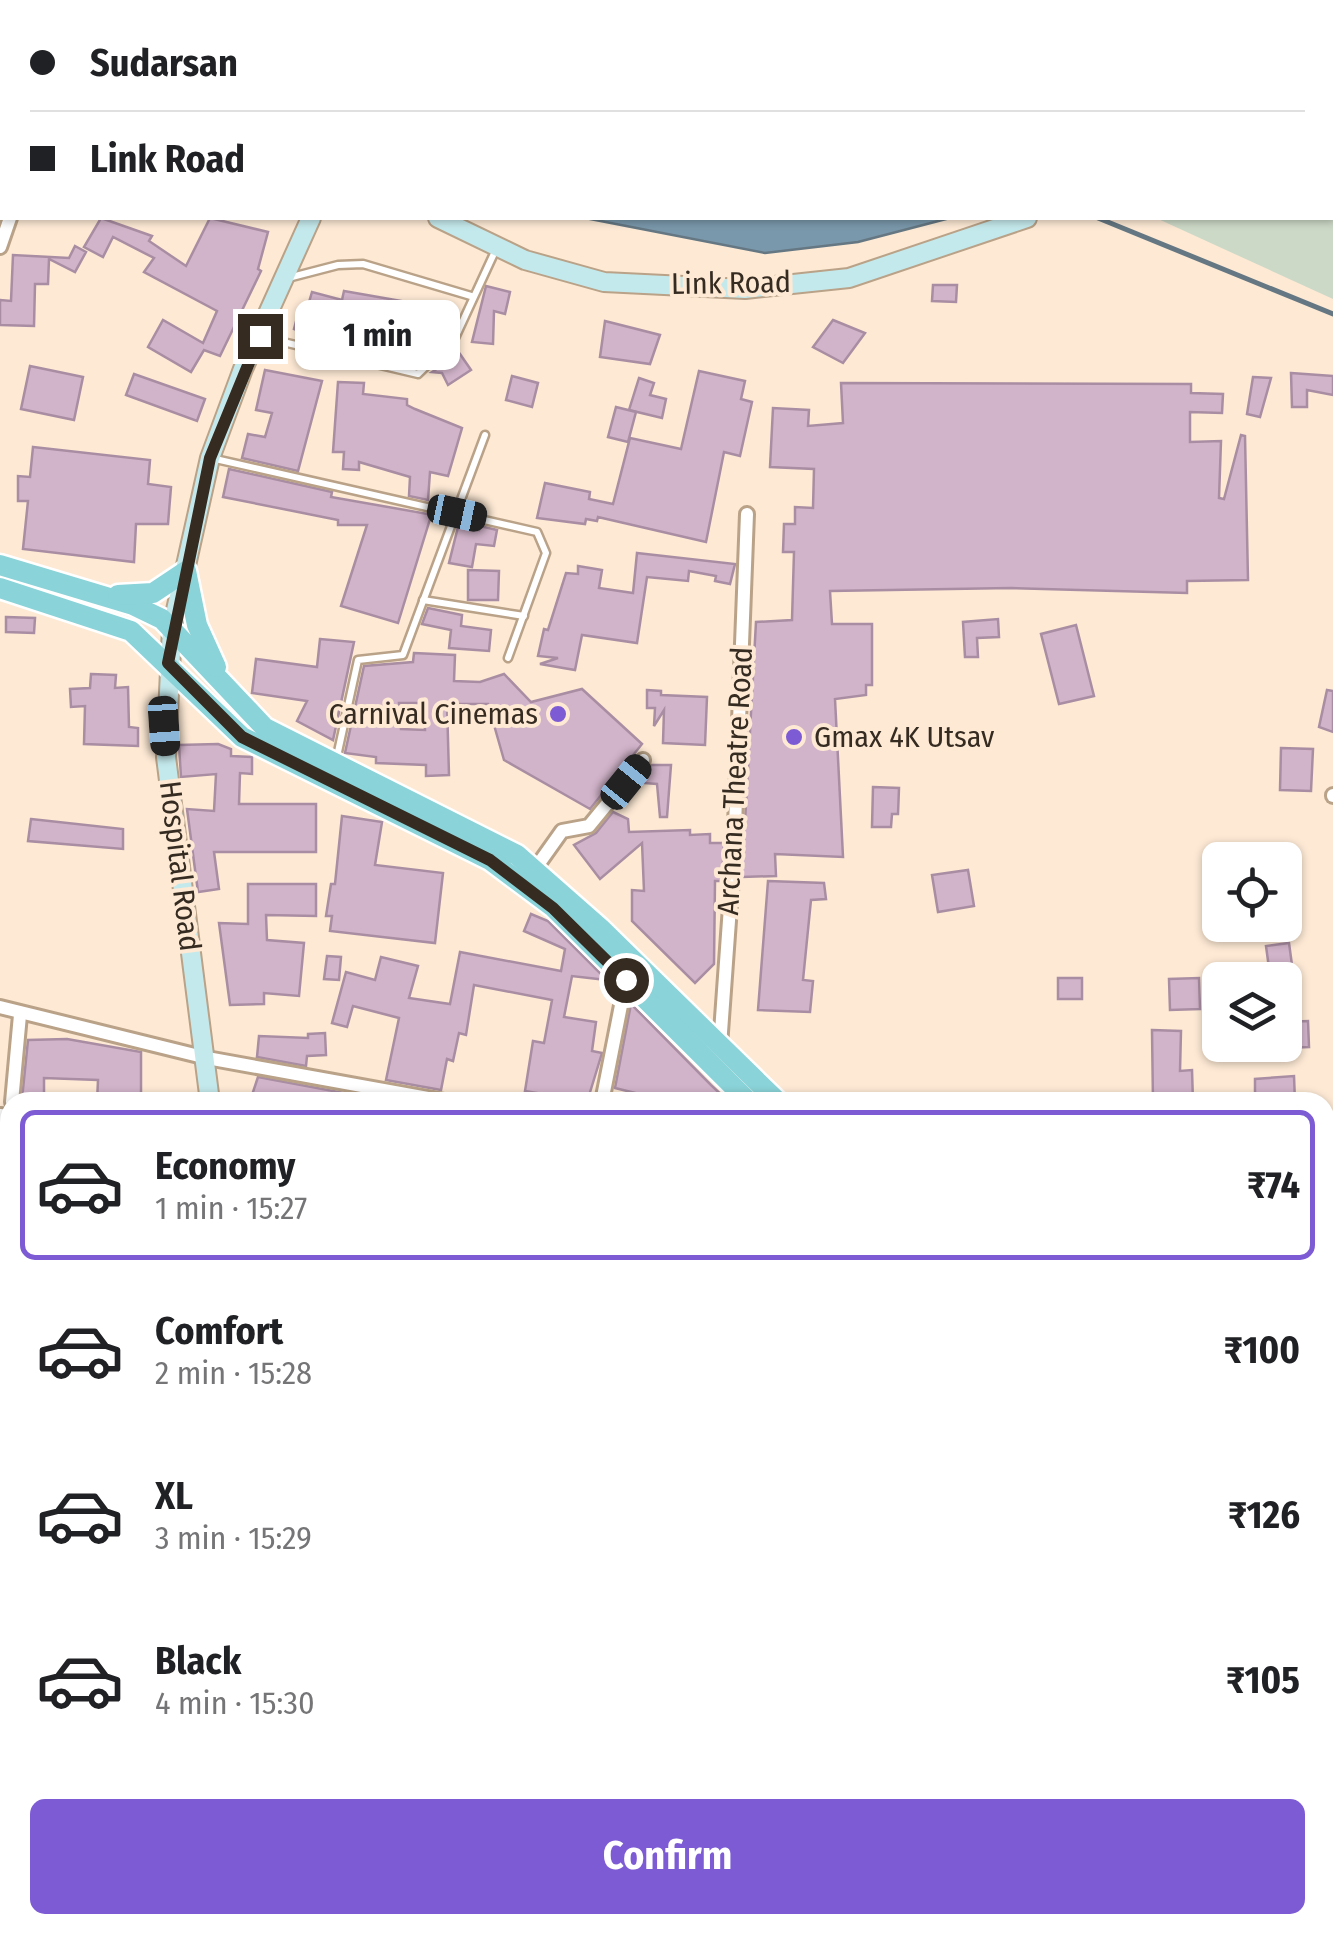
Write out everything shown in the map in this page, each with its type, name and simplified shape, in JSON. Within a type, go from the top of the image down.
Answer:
[{"type":"main road","points":[[172,628],[210,458],[310,220]]},
{"type":"main road","name":"Link Road","points":[[442,220],[525,260],[604,282],[745,289],[849,278],[1021,220]]},
{"type":"main road","points":[[0,565],[133,604],[172,628],[223,688],[265,728],[483,834],[534,869],[768,1092]]},
{"type":"main road","points":[[103,596],[153,593],[186,571]]},
{"type":"main road","points":[[186,571],[197,626],[223,688]]},
{"type":"main road","points":[[0,588],[131,631],[242,737],[490,860],[553,908],[739,1092]]},
{"type":"main road","name":"Hospital Road","points":[[172,628],[166,757],[209,1092]]},
{"type":"street","points":[[0,248],[9,220]]},
{"type":"street","name":"Archana Theatre Road","points":[[720,1046],[734,851],[747,514]]},
{"type":"street","points":[[534,869],[562,830],[589,826],[644,760]]},
{"type":"street","points":[[604,1092],[626,980]]},
{"type":"street","points":[[0,1007],[207,1058],[395,1092]]},
{"type":"street","points":[[13,1092],[20,1015]]},
{"type":"lane","points":[[260,336],[418,374],[455,338],[497,246]]},
{"type":"lane","points":[[285,279],[338,265],[363,264],[471,296]]},
{"type":"lane","points":[[335,764],[358,660],[403,655],[485,435]]},
{"type":"lane","points":[[210,458],[530,529],[545,543],[546,553],[508,658]]},
{"type":"lane","points":[[423,600],[524,616]]},
{"type":"green space","points":[[1160,220],[1333,220],[1333,299]]},
{"type":"water","points":[[595,220],[942,220],[858,242],[765,253]]},
{"type":"building","points":[[100,220],[107,220],[152,236],[149,241],[186,266],[209,220],[268,232],[258,269],[261,271],[220,356],[204,350],[191,372],[148,347],[163,320],[203,343],[217,311],[144,272],[154,258],[113,237],[103,257],[84,247]]},
{"type":"building","points":[[75,246],[86,252],[75,272],[49,259],[48,284],[35,284],[34,326],[0,325],[0,300],[11,301],[13,255],[69,258]]},
{"type":"building","points":[[933,285],[957,285],[956,302],[932,301]]},
{"type":"building","points":[[486,286],[510,292],[505,314],[494,311],[493,344],[472,342]]},
{"type":"building","points":[[344,291],[447,309],[442,340],[421,337],[416,366],[340,348],[340,343],[333,342],[332,346],[297,338],[299,331],[294,329],[298,314],[305,316],[312,292],[342,300]]},
{"type":"building","points":[[833,320],[865,333],[843,363],[813,347]]},
{"type":"building","points":[[605,321],[660,335],[650,364],[600,357]]},
{"type":"building","points":[[460,354],[471,370],[448,385],[442,373],[432,372]]},
{"type":"building","points":[[30,366],[83,377],[74,420],[21,409]]},
{"type":"building","points":[[265,370],[322,381],[298,471],[242,458],[248,434],[265,437],[272,413],[256,410]]},
{"type":"building","points":[[699,371],[745,381],[741,399],[752,402],[740,456],[724,452],[706,542],[598,517],[597,521],[586,519],[585,524],[537,518],[545,483],[590,492],[589,499],[613,504],[630,438],[681,449]]},
{"type":"building","points":[[1291,373],[1333,376],[1333,395],[1307,390],[1307,407],[1292,407]]},
{"type":"building","points":[[134,374],[205,399],[197,421],[126,395]]},
{"type":"building","points":[[512,376],[538,383],[532,407],[506,400]]},
{"type":"building","points":[[1253,377],[1271,378],[1260,417],[1247,414]]},
{"type":"building","points":[[639,378],[654,383],[650,395],[666,399],[662,418],[629,410]]},
{"type":"building","points":[[338,382],[364,383],[363,394],[407,399],[407,405],[462,428],[448,476],[430,472],[428,500],[409,496],[410,477],[359,462],[359,470],[343,469],[344,452],[333,452]]},
{"type":"building","points":[[841,383],[1191,384],[1191,393],[1223,394],[1222,413],[1190,412],[1190,442],[1221,441],[1219,498],[1224,499],[1241,435],[1245,436],[1248,580],[1187,581],[1187,593],[1011,588],[830,591],[832,624],[872,624],[872,685],[866,685],[866,695],[835,699],[843,857],[775,854],[776,876],[742,877],[756,622],[792,620],[794,552],[783,552],[784,524],[795,524],[795,507],[813,508],[814,469],[770,467],[773,408],[809,410],[808,426],[843,423]]},
{"type":"building","points":[[616,407],[636,412],[628,442],[608,437]]},
{"type":"building","points":[[33,447],[150,460],[148,484],[171,487],[168,524],[136,524],[134,562],[23,549],[28,501],[18,501],[18,476],[30,477]]},
{"type":"building","points":[[229,469],[332,492],[331,497],[428,514],[430,519],[398,623],[341,606],[367,525],[338,525],[338,520],[223,497]]},
{"type":"building","points":[[480,526],[497,530],[494,546],[476,544],[472,567],[449,563],[458,527],[479,530]]},
{"type":"building","points":[[637,553],[735,564],[730,584],[715,581],[716,576],[689,571],[688,581],[647,577],[637,643],[582,635],[575,670],[540,664],[558,658],[538,656],[566,573],[578,574],[578,566],[602,570],[599,588],[633,593]]},
{"type":"building","points":[[468,570],[499,571],[498,600],[468,600]]},
{"type":"building","points":[[428,608],[462,615],[461,626],[491,630],[489,651],[449,648],[451,630],[422,624]]},
{"type":"building","points":[[6,617],[35,618],[34,633],[6,632]]},
{"type":"building","points":[[998,619],[999,637],[977,638],[978,657],[965,657],[963,622]]},
{"type":"building","points":[[1076,625],[1094,696],[1059,704],[1041,634]]},
{"type":"building","points":[[320,639],[354,642],[333,740],[297,721],[307,701],[252,693],[256,659],[317,667]]},
{"type":"building","points":[[414,653],[455,655],[454,681],[480,682],[504,674],[531,702],[582,689],[642,744],[590,809],[504,760],[488,704],[447,704],[449,775],[426,776],[426,765],[376,763],[376,757],[345,753],[364,666],[413,662]],"holes":[[[399,703],[424,703],[425,730],[401,729]]]},
{"type":"building","points":[[91,674],[116,675],[115,688],[128,687],[129,727],[138,728],[138,746],[84,744],[85,706],[71,707],[70,689],[90,688]]},
{"type":"building","points":[[647,690],[661,691],[661,695],[707,697],[705,745],[663,743],[664,710],[654,726],[655,708],[647,708]]},
{"type":"building","points":[[1327,690],[1333,691],[1333,732],[1319,727]]},
{"type":"building","points":[[218,744],[231,749],[231,756],[252,757],[252,774],[240,773],[239,804],[316,804],[316,852],[214,852],[219,889],[198,892],[187,809],[214,811],[216,774],[181,777],[179,745]]},
{"type":"building","points":[[1281,748],[1313,749],[1311,791],[1280,790]]},
{"type":"building","points":[[651,765],[671,765],[667,817],[660,817],[657,784],[643,783]]},
{"type":"building","points":[[873,787],[899,788],[898,814],[892,814],[891,827],[872,827]]},
{"type":"building","points":[[613,812],[628,819],[629,832],[690,830],[690,835],[710,834],[710,843],[724,843],[722,881],[715,881],[714,964],[695,983],[632,921],[632,890],[644,891],[642,843],[600,879],[574,845],[596,833]]},
{"type":"building","points":[[342,816],[382,822],[375,865],[443,873],[435,943],[330,931],[332,916],[326,916],[331,884],[335,884]]},
{"type":"building","points":[[31,819],[123,829],[123,849],[28,841]]},
{"type":"building","points":[[968,870],[974,906],[938,912],[932,875]]},
{"type":"building","points":[[768,881],[824,883],[826,899],[811,900],[803,980],[813,981],[810,1012],[758,1010]]},
{"type":"building","points":[[248,884],[316,884],[316,916],[266,915],[267,940],[304,943],[299,996],[264,993],[264,1004],[230,1005],[219,923],[248,924]]},
{"type":"building","points":[[531,914],[548,921],[607,980],[572,976],[564,1017],[596,1022],[592,1051],[602,1053],[590,1092],[525,1091],[533,1041],[544,1043],[552,1000],[474,985],[466,1035],[459,1033],[453,1061],[447,1059],[441,1090],[386,1080],[399,1018],[353,1006],[347,1027],[332,1023],[346,972],[375,980],[381,957],[418,966],[409,998],[450,1004],[460,952],[561,971],[565,949],[524,931]]},
{"type":"building","points":[[1289,943],[1292,962],[1268,962],[1266,946]]},
{"type":"building","points":[[327,956],[341,957],[339,980],[324,979]]},
{"type":"building","points":[[1058,978],[1082,978],[1082,999],[1058,999]]},
{"type":"building","points":[[1199,978],[1200,1009],[1170,1010],[1169,979]]},
{"type":"building","points":[[631,1004],[719,1092],[631,1092],[615,1088]]},
{"type":"building","points":[[1302,1021],[1308,1021],[1309,1047],[1302,1047]]},
{"type":"building","points":[[1152,1030],[1181,1031],[1180,1071],[1192,1070],[1193,1092],[1153,1092]]},
{"type":"building","points":[[325,1033],[326,1055],[307,1056],[306,1066],[257,1057],[259,1036],[308,1038],[308,1034]]},
{"type":"building","points":[[67,1039],[141,1052],[141,1092],[97,1092],[98,1080],[44,1078],[44,1092],[23,1092],[28,1040]]},
{"type":"building","points":[[1294,1076],[1295,1092],[1255,1092],[1255,1079]]},
{"type":"building","points":[[258,1077],[338,1092],[253,1092]]},
{"type":"waterway","points":[[1103,220],[1333,314]]},
{"type":"place","name":"Carnival Cinemas","points":[[558,714]]},
{"type":"place","name":"Gmax 4K Utsav","points":[[794,737]]},
{"type":"route","points":[[260,336],[243,369],[210,458],[172,628],[168,663],[242,737],[373,806],[490,860],[528,886],[626,980]]}]
